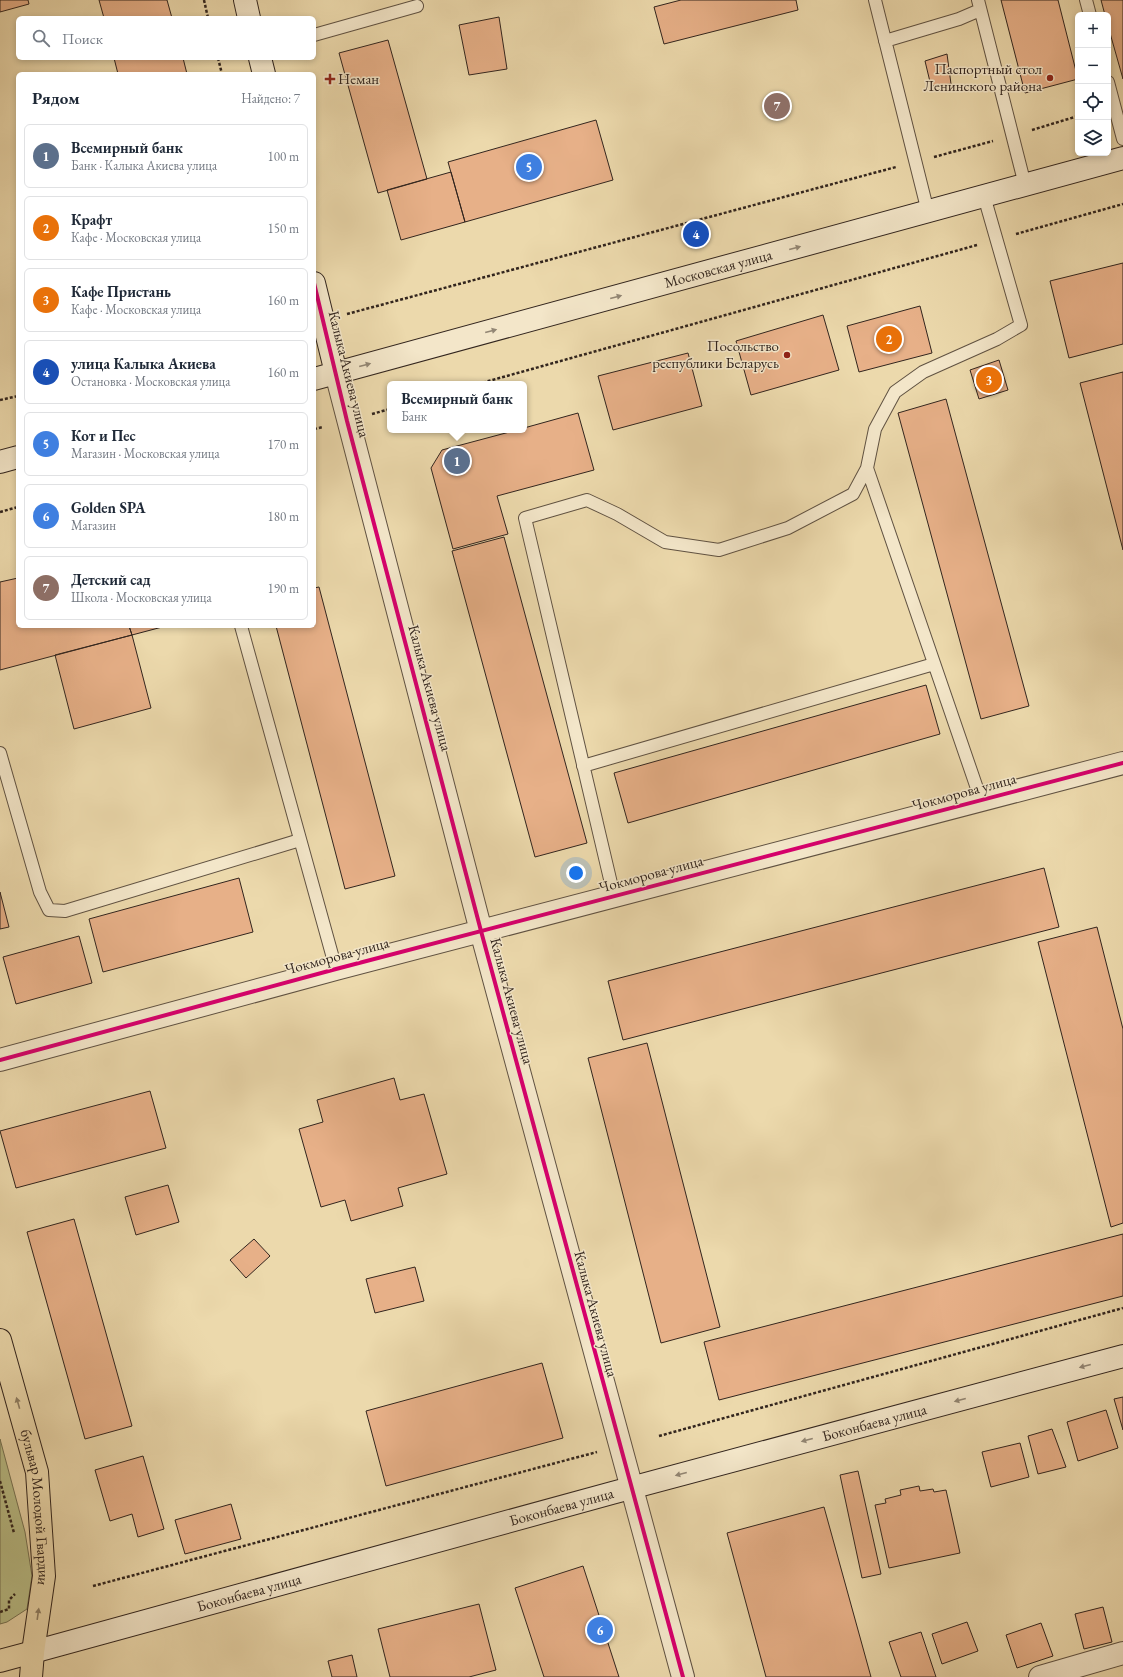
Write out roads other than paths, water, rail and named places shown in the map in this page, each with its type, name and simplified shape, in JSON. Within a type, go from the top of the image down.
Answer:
[{"type":"main road","name":"бульвар Молодой Гвардии","points":[[0,1340],[37,1472],[44,1576],[30,1677]]},
{"type":"main road","name":"Боконбаева улица","points":[[0,1661],[33,1652]]},
{"type":"street","points":[[245,0],[249,16]]},
{"type":"street","points":[[260,60],[264,72]]},
{"type":"street","name":"Московская улица","points":[[316,378],[1123,158]]},
{"type":"street","name":"Калыка Акиева улица","points":[[316,291],[481,931],[682,1677]]},
{"type":"street","points":[[0,462],[16,458]]},
{"type":"street","name":"Чокморова улица","points":[[0,1060],[336,969],[1123,763]]},
{"type":"street","name":"Боконбаева улица","points":[[33,1652],[630,1488],[1123,1356]]},
{"type":"street","points":[[1040,1677],[1123,1653]]},
{"type":"lane","points":[[875,0],[928,212]]},
{"type":"lane","points":[[1086,0],[1089,12]]},
{"type":"lane","points":[[885,41],[959,19],[979,5],[1025,185]]},
{"type":"lane","points":[[316,34],[417,6]]},
{"type":"lane","points":[[1109,84],[1123,139]]},
{"type":"lane","points":[[614,896],[525,518],[587,500],[617,514],[665,542],[719,550],[788,528],[853,494],[866,468],[875,430],[895,392],[923,372],[997,339],[1021,325],[984,196]]},
{"type":"lane","points":[[866,468],[981,800]]},
{"type":"lane","points":[[242,628],[336,969]]},
{"type":"lane","points":[[583,766],[934,664]]},
{"type":"lane","points":[[0,753],[40,892],[49,910],[65,911],[300,840]]},
{"type":"place","name":"Паспортный стол Ленинского района","points":[[1050,78]]},
{"type":"place","name":"Неман","points":[[330,79]]},
{"type":"place","name":"Детский сад","points":[[777,106]]},
{"type":"place","name":"Кот и Пес","points":[[529,167]]},
{"type":"place","name":"улица Калыка Акиева","points":[[696,234]]},
{"type":"place","name":"Крафт","points":[[889,339]]},
{"type":"place","name":"Посольство республики Беларусь","points":[[787,355]]},
{"type":"place","name":"Кафе Пристань","points":[[989,380]]},
{"type":"place","name":"Всемирный банк","points":[[457,461]]},
{"type":"place","name":"Golden SPA","points":[[600,1630]]}]
